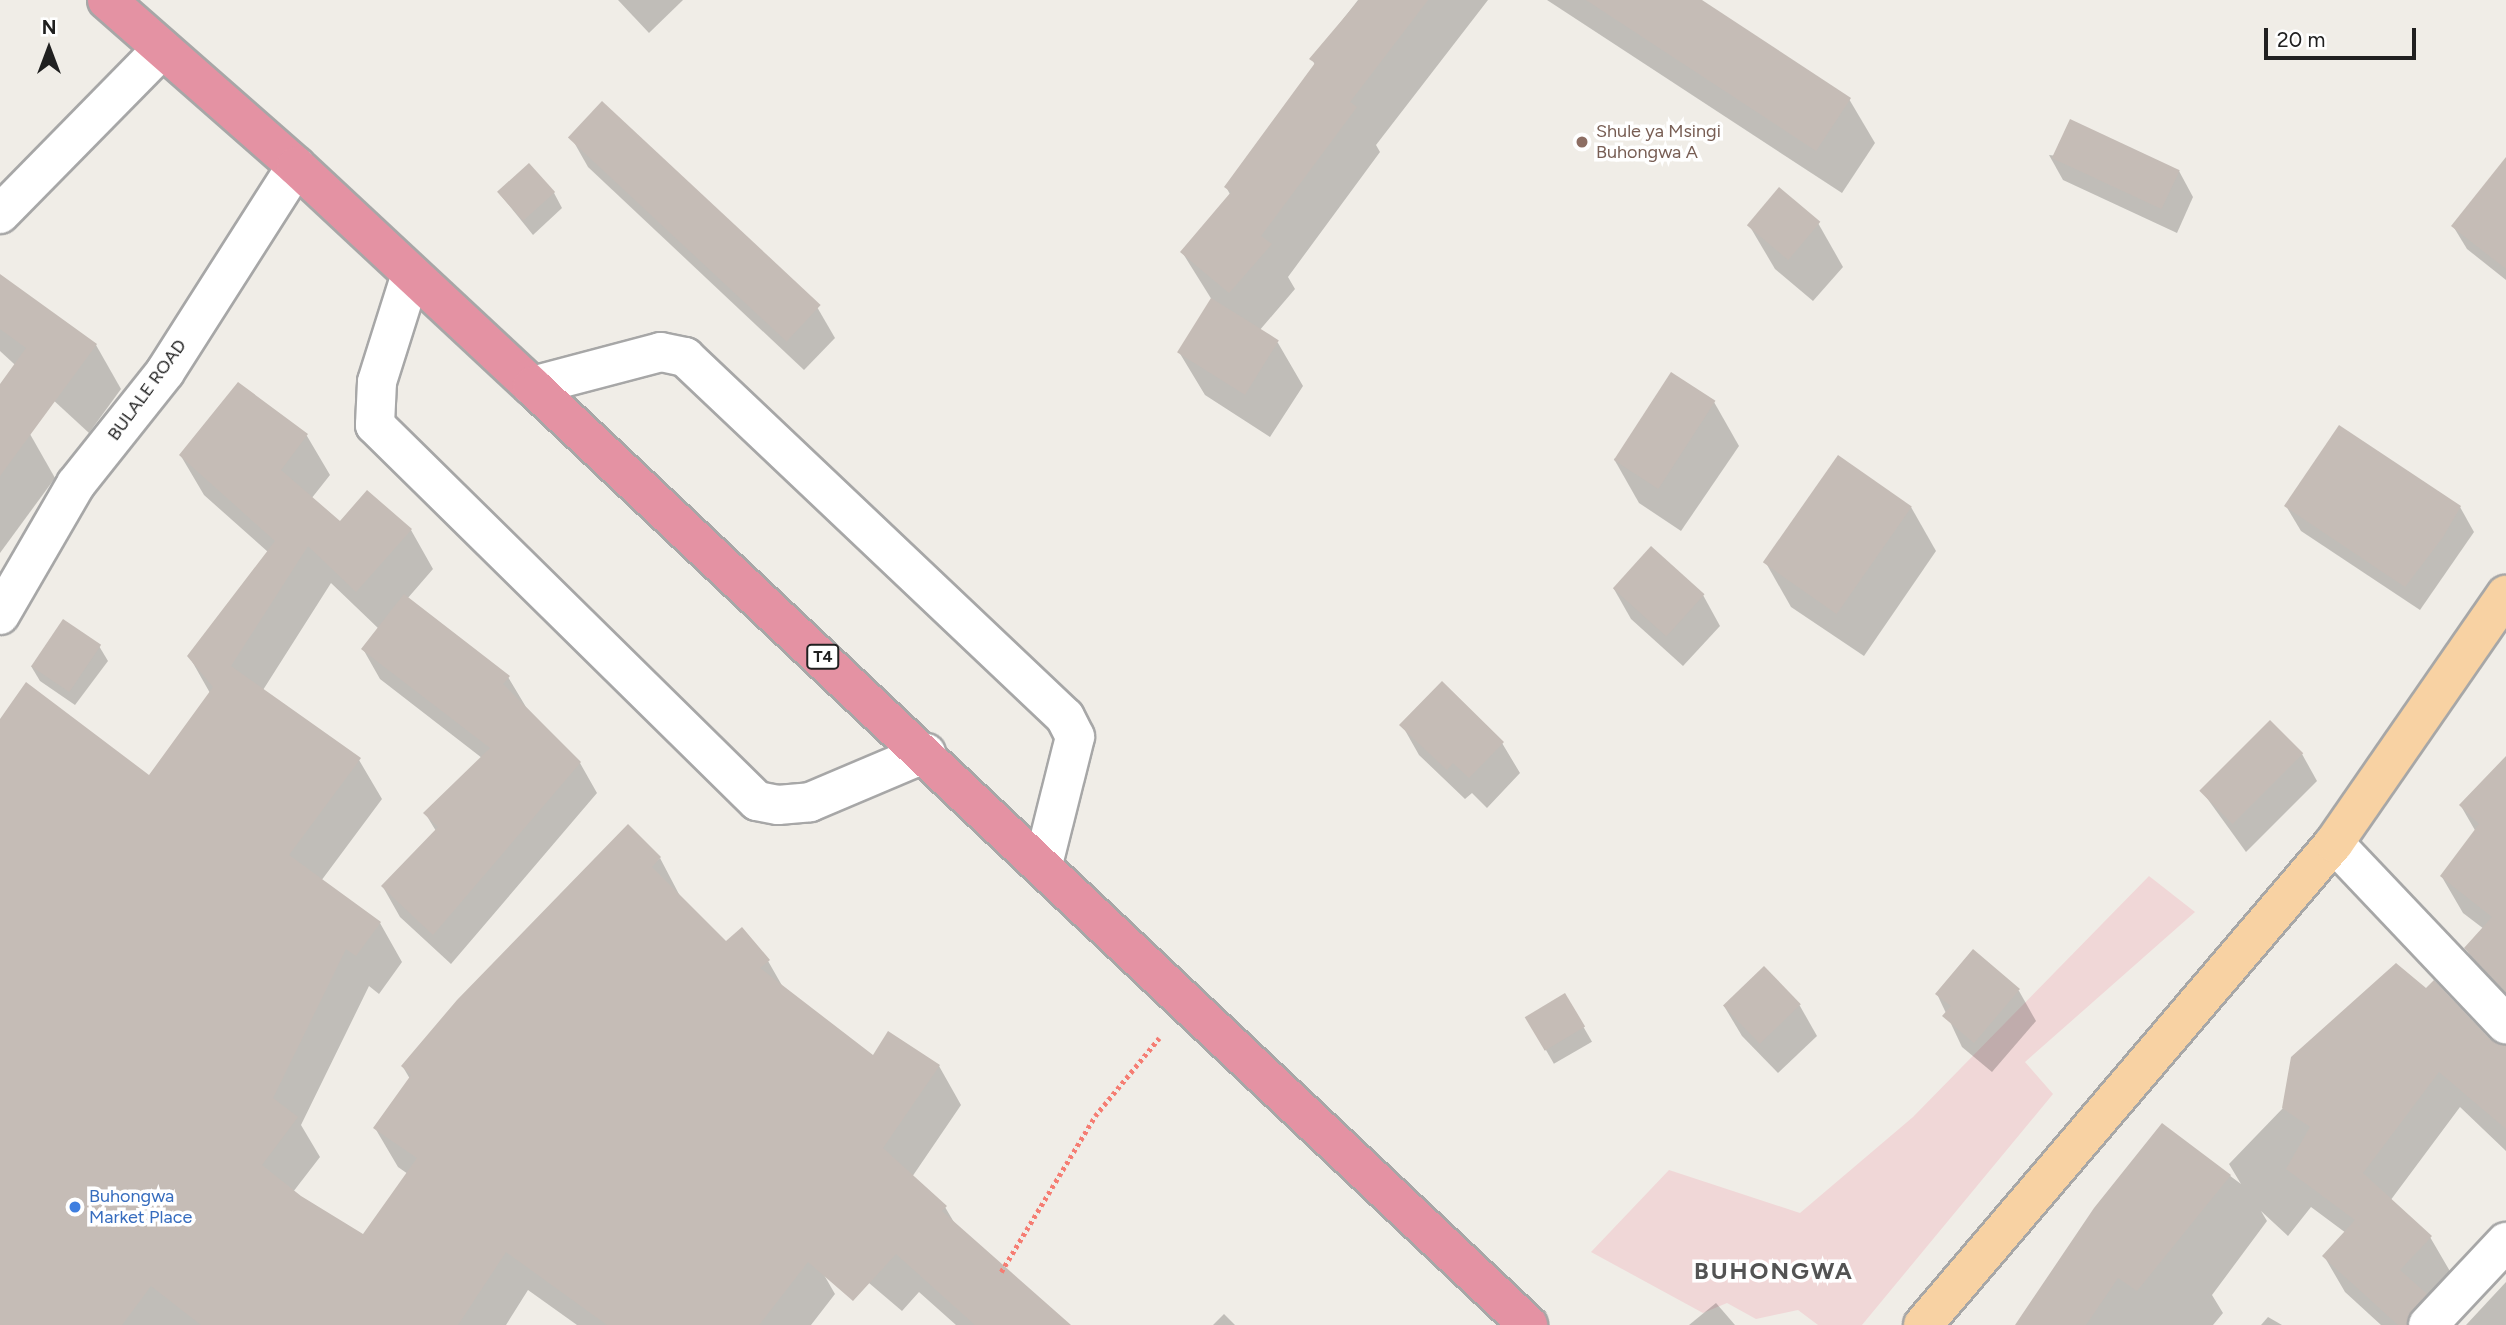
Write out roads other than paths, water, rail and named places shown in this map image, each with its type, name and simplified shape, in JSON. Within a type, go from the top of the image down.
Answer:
[{"type":"highway","name":"T4","points":[[107,0],[296,166],[926,753],[1528,1325]]},
{"type":"main road","points":[[1923,1325],[2334,843],[2506,595]]},
{"type":"street","points":[[0,214],[162,48]]},
{"type":"street","name":"BULALE ROAD","points":[[0,615],[76,484],[165,372],[296,166]]},
{"type":"street","points":[[411,274],[377,382],[375,425],[757,801],[778,805],[810,802],[926,753]]},
{"type":"street","points":[[532,386],[661,352],[685,357],[1065,716],[1075,737],[1043,864]]},
{"type":"street","points":[[2334,843],[2506,1024]]},
{"type":"street","points":[[2428,1325],[2506,1242]]},
{"type":"place","name":"Shule ya Msingi Buhongwa A","points":[[1582,142]]},
{"type":"place","name":"Buhongwa Market Place","points":[[75,1207]]},
{"type":"district","name":"BUHONGWA","points":[[1774,1271]]}]
